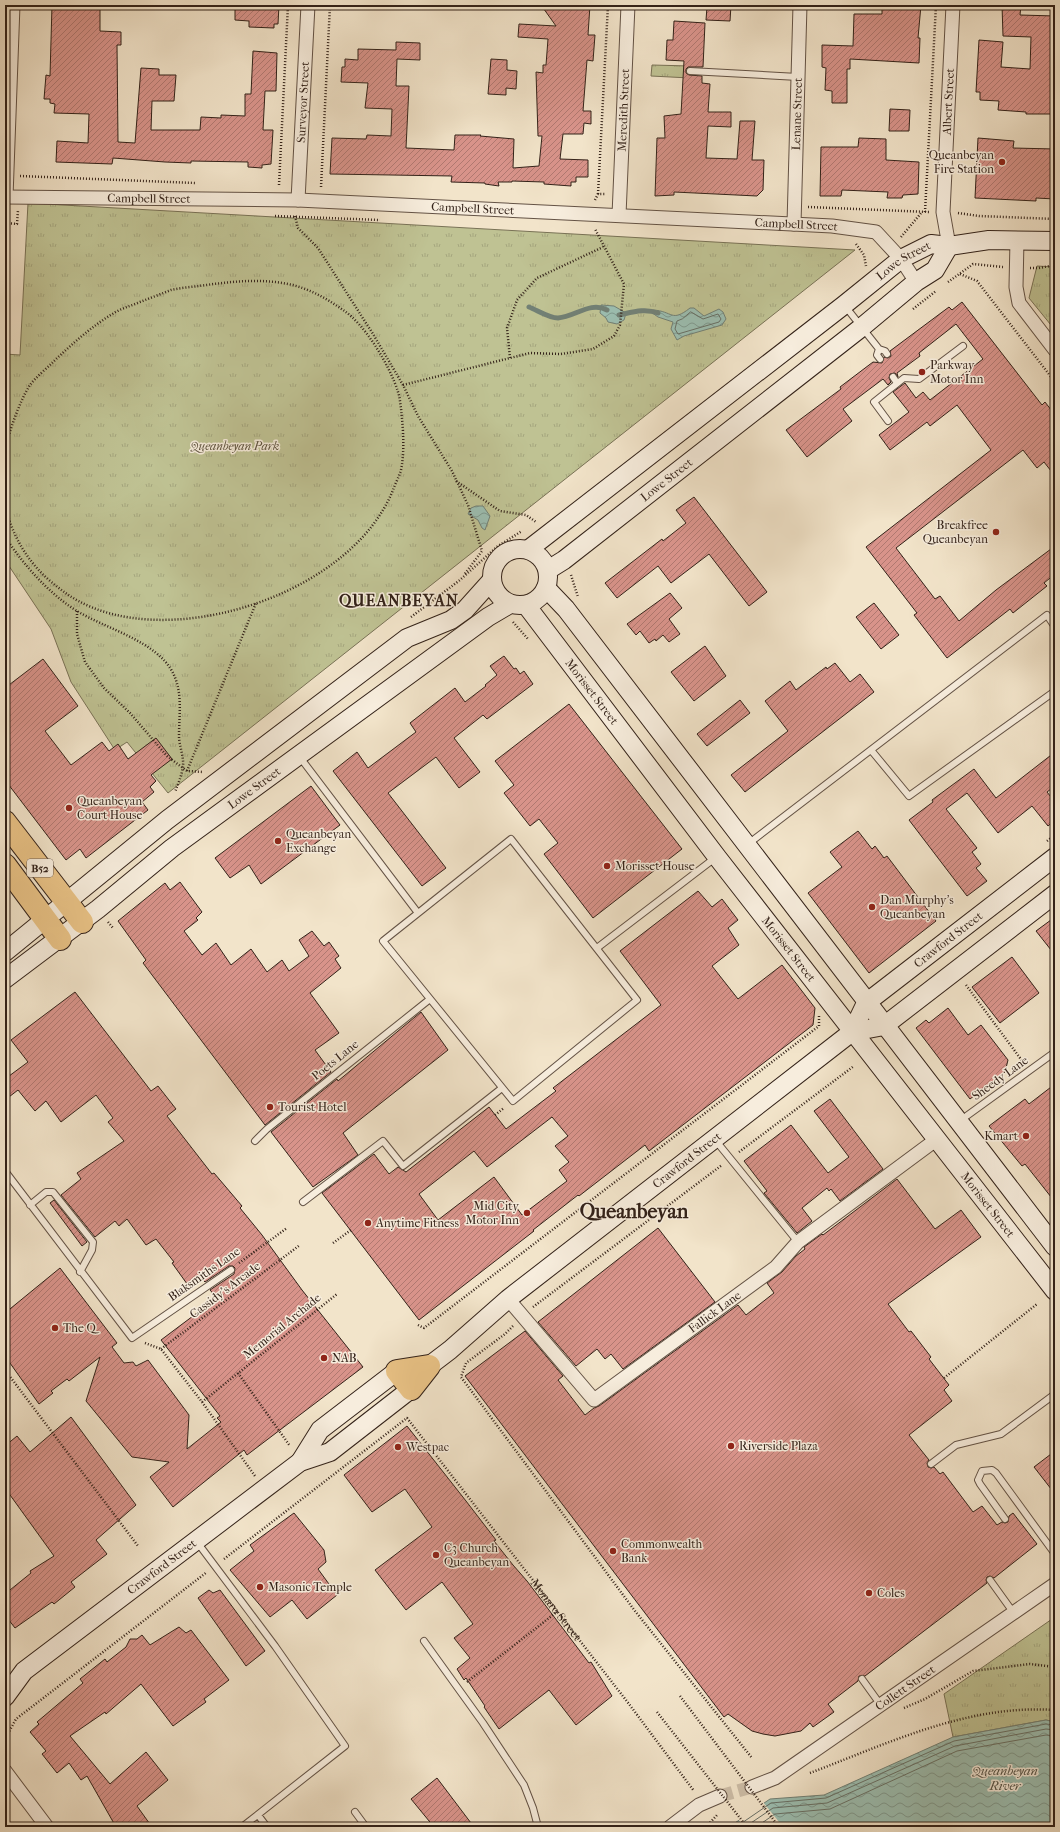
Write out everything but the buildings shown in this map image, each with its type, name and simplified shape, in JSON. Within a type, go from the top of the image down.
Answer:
[{"type":"highway","name":"B52","points":[[5,822],[82,922]]},
{"type":"highway","name":"B52","points":[[5,865],[60,939]]},
{"type":"highway","name":"Crawford Street","points":[[397,1371],[429,1366]]},
{"type":"highway","name":"Crawford Street","points":[[411,1389],[429,1366]]},
{"type":"highway","points":[[397,1371],[411,1389]]},
{"type":"street","points":[[5,201],[13,5]]},
{"type":"street","name":"Surveyor Street","points":[[295,200],[308,5]]},
{"type":"street","name":"Meredith Street","points":[[619,215],[628,5]]},
{"type":"street","name":"Lenane Street","points":[[794,224],[800,5]]},
{"type":"street","name":"Albert Street","points":[[950,246],[943,212],[953,5]]},
{"type":"street","name":"Campbell Street","points":[[5,201],[295,200],[832,226],[876,232],[902,259],[916,282]]},
{"type":"street","points":[[950,246],[989,240],[1055,241]]},
{"type":"street","points":[[1017,240],[1016,287],[1019,303],[1055,350]]},
{"type":"street","name":"Lowe Street","points":[[529,550],[902,259],[931,244],[950,246],[935,270],[916,282],[862,327],[564,560],[548,570]]},
{"type":"street","points":[[522,548],[529,550],[539,556],[548,570],[548,580],[546,588],[538,599],[518,604],[497,594],[492,581],[492,570],[496,561],[511,549],[522,548]]},
{"type":"street","points":[[5,952],[167,820],[407,638],[456,617],[465,610],[492,581]]},
{"type":"street","points":[[546,588],[566,609],[866,1003],[1055,1247]]},
{"type":"street","name":"Lowe Street","points":[[5,979],[82,922],[172,848],[488,617],[518,604]]},
{"type":"street","name":"Morisset Street","points":[[518,604],[936,1138],[1048,1296]]},
{"type":"street","name":"Crawford Street","points":[[429,1366],[450,1350],[508,1299],[852,1032],[866,1003],[1055,857]]},
{"type":"street","name":"Crawford Street","points":[[852,1032],[884,1026],[1055,894]]},
{"type":"street","name":"Fallick Lane","points":[[508,1299],[594,1400],[776,1268],[798,1242],[936,1138]]},
{"type":"street","name":"Crawford Street","points":[[300,1462],[320,1430],[397,1371]]},
{"type":"street","name":"Crawford Street","points":[[5,1697],[24,1672],[300,1462],[330,1452],[411,1389]]},
{"type":"street","name":"Collett Street","points":[[752,1787],[775,1778],[1055,1584]]},
{"type":"street","name":"Crawford Street","points":[[5,1677],[24,1672]]},
{"type":"street","points":[[5,1772],[48,1827]]},
{"type":"street","points":[[670,1827],[703,1803],[720,1796]]},
{"type":"lane","points":[[690,71],[798,77]]},
{"type":"lane","points":[[844,305],[879,349],[885,351],[887,354]]},
{"type":"lane","points":[[888,421],[874,402],[904,378],[919,379],[963,346]]},
{"type":"lane","points":[[879,349],[877,355],[880,359]]},
{"type":"lane","points":[[900,371],[904,378]]},
{"type":"lane","points":[[893,377],[897,383]]},
{"type":"lane","points":[[746,846],[1047,615],[1055,627]]},
{"type":"lane","points":[[871,750],[909,796],[1055,691]]},
{"type":"lane","points":[[299,756],[418,913]]},
{"type":"lane","points":[[511,839],[637,1000],[513,1101],[383,941],[418,913],[511,839]]},
{"type":"lane","points":[[597,948],[717,857]]},
{"type":"lane","name":"Poets Lane","points":[[255,1141],[272,1125],[430,999]]},
{"type":"lane","name":"Sheedy Lane","points":[[958,1122],[1055,1052]]},
{"type":"lane","points":[[303,1202],[383,1141],[403,1166],[502,1088]]},
{"type":"lane","points":[[714,1138],[798,1242]]},
{"type":"lane","points":[[5,1171],[80,1272],[132,1338]]},
{"type":"lane","points":[[30,1205],[46,1192],[53,1192],[93,1242],[92,1250],[80,1272]]},
{"type":"lane","name":"Blaksmiths Lane","points":[[132,1338],[231,1270]]},
{"type":"lane","points":[[931,1464],[956,1445],[1001,1434],[1055,1394]]},
{"type":"lane","points":[[1005,1519],[978,1480],[982,1471],[992,1470],[996,1473],[1055,1554]]},
{"type":"lane","points":[[197,1541],[275,1646],[345,1746],[242,1827]]},
{"type":"lane","points":[[990,1580],[1013,1612]]},
{"type":"lane","points":[[424,1641],[483,1723],[524,1785],[534,1808],[538,1827]]},
{"type":"lane","points":[[862,1679],[880,1704]]},
{"type":"lane","points":[[355,1812],[366,1827]]},
{"type":"lane","points":[[258,1815],[267,1827]]},
{"type":"path","name":"Surveyor Street","points":[[279,186],[288,5]]},
{"type":"path","name":"Surveyor Street","points":[[321,188],[330,5]]},
{"type":"path","name":"Meredith Street","points":[[598,194],[608,5]]},
{"type":"path","name":"Albert Street","points":[[925,212],[936,5]]},
{"type":"path","name":"Campbell Street","points":[[7,175],[200,183]]},
{"type":"path","points":[[295,200],[295,217],[298,228],[318,248],[373,334],[403,385],[418,416],[456,480],[468,504],[482,551],[460,580]]},
{"type":"path","points":[[5,223],[17,224],[18,205]]},
{"type":"path","points":[[271,216],[382,220]]},
{"type":"path","points":[[594,229],[602,229]]},
{"type":"path","points":[[855,244],[864,255],[866,269]]},
{"type":"path","points":[[403,385],[530,353],[561,354],[593,349],[614,336],[620,325],[624,284],[603,247],[537,278],[517,300],[507,328],[510,358]]},
{"type":"path","points":[[947,283],[973,264],[1017,268],[1039,268],[1055,265]]},
{"type":"path","points":[[959,274],[977,281],[1055,382]]},
{"type":"path","points":[[5,448],[12,425],[30,385],[72,343],[116,312],[173,290],[225,282],[266,281],[291,284],[320,295],[353,316],[388,368],[399,393],[403,428],[401,470],[386,508],[362,540],[326,569],[297,586],[236,610],[203,617],[176,620],[114,615],[91,607],[67,595],[43,574],[30,560],[16,537],[8,517],[5,504]]},
{"type":"path","points":[[909,312],[941,288]]},
{"type":"path","points":[[456,480],[500,511],[526,515],[536,522]]},
{"type":"path","points":[[530,526],[542,517]]},
{"type":"path","points":[[405,621],[460,580],[498,546],[523,530]]},
{"type":"path","points":[[5,538],[19,559],[46,586],[77,611],[104,624],[162,657],[173,674],[180,700],[179,737],[182,768],[167,820]]},
{"type":"path","points":[[187,771],[256,603]]},
{"type":"path","points":[[77,611],[77,634],[85,662],[104,688],[130,713],[167,756],[182,768],[187,771],[210,772]]},
{"type":"path","points":[[966,985],[1029,1071]]},
{"type":"path","name":"Crawford Street","points":[[418,1325],[424,1328],[819,1026],[819,1013]]},
{"type":"path","name":"Crawford Street","points":[[752,1758],[635,1611],[461,1377],[466,1363],[505,1334],[523,1316],[854,1066]]},
{"type":"path","name":"Blaksmiths Lane","points":[[231,1270],[287,1228]]},
{"type":"path","points":[[333,1243],[351,1230]]},
{"type":"path","name":"Cassidy's Arcade","points":[[161,1349],[300,1245]]},
{"type":"path","name":"Memorial Archade","points":[[202,1402],[337,1294]]},
{"type":"path","points":[[1028,1310],[1048,1296]]},
{"type":"path","points":[[944,1378],[1037,1304]]},
{"type":"path","points":[[132,1338],[161,1349],[247,1463],[264,1490]]},
{"type":"path","points":[[5,1370],[138,1546]]},
{"type":"path","name":"Memorial Archade","points":[[238,1373],[300,1462]]},
{"type":"path","name":"Monaro Street","points":[[215,1566],[407,1418],[558,1611],[703,1803]]},
{"type":"path","points":[[5,1739],[16,1719],[215,1566]]},
{"type":"path","points":[[458,1689],[558,1611]]},
{"type":"path","points":[[900,1710],[925,1699],[973,1672],[1030,1664],[1055,1667]]},
{"type":"path","points":[[680,1696],[780,1827]]},
{"type":"path","points":[[810,1769],[804,1774],[937,1724],[999,1713],[1038,1709],[1055,1710]]},
{"type":"path","points":[[657,1712],[747,1827]]},
{"type":"path","points":[[706,1827],[712,1819],[724,1810]]},
{"type":"green space","points":[[652,65],[690,66],[690,78],[651,76]]},
{"type":"green space","name":"Queanbeyan Park","points":[[28,203],[855,250],[168,793],[127,742],[115,750],[71,682],[51,629],[5,560],[5,354],[20,355]]},
{"type":"green space","points":[[1037,266],[1055,267],[1055,330],[1029,298]]},
{"type":"green space","points":[[1055,1617],[1055,1722],[1046,1720],[953,1737],[944,1694]]},
{"type":"water","points":[[601,305],[614,306],[626,313],[624,320],[617,324],[608,322],[600,313]]},
{"type":"water","points":[[690,308],[694,308],[704,316],[719,309],[723,312],[726,319],[722,325],[684,336],[677,340],[671,329],[673,322],[658,317],[651,312],[653,310],[672,315],[679,315]]},
{"type":"water","points":[[483,506],[490,516],[485,530],[482,528],[478,520],[468,514],[471,508]]},
{"type":"water","name":"Queanbeyan River","points":[[1046,1720],[1055,1722],[1055,1827],[729,1827],[770,1799],[824,1795],[953,1737]]},
{"type":"pier","points":[[763,1802],[783,1827],[744,1827],[738,1819]]},
{"type":"waterway","points":[[529,307],[554,318],[564,317],[595,307],[607,310]]},
{"type":"waterway","points":[[619,315],[644,311],[658,313]]},
{"type":"tunnel","points":[[720,1796],[752,1787]]},
{"type":"place","name":"Queanbeyan Fire Station","points":[[1002,162]]},
{"type":"place","name":"Parkway Motor Inn","points":[[922,372]]},
{"type":"place","name":"Breakfree Queanbeyan","points":[[996,532]]},
{"type":"place","name":"Queanbeyan Court House","points":[[69,808]]},
{"type":"place","name":"Queanbeyan Exchange","points":[[278,841]]},
{"type":"place","name":"Morisset House","points":[[607,866]]},
{"type":"place","name":"Dan Murphy's Queanbeyan","points":[[872,907]]},
{"type":"place","name":"Tourist Hotel","points":[[270,1107]]},
{"type":"place","name":"Kmart","points":[[1026,1136]]},
{"type":"place","name":"Mid City Motor Inn","points":[[527,1213]]},
{"type":"place","name":"Anytime Fitness","points":[[368,1223]]},
{"type":"place","name":"The Q","points":[[55,1328]]},
{"type":"place","name":"NAB","points":[[324,1358]]},
{"type":"place","name":"Riverside Plaza","points":[[731,1446]]},
{"type":"place","name":"Westpac","points":[[398,1447]]},
{"type":"place","name":"Commonwealth Bank","points":[[613,1551]]},
{"type":"place","name":"C3 Church Queanbeyan","points":[[436,1555]]},
{"type":"place","name":"Masonic Temple","points":[[260,1587]]},
{"type":"place","name":"Coles","points":[[869,1593]]},
{"type":"district","name":"QUEANBEYAN","points":[[399,600]]},
{"type":"district","name":"Queanbeyan","points":[[634,1211]]}]
